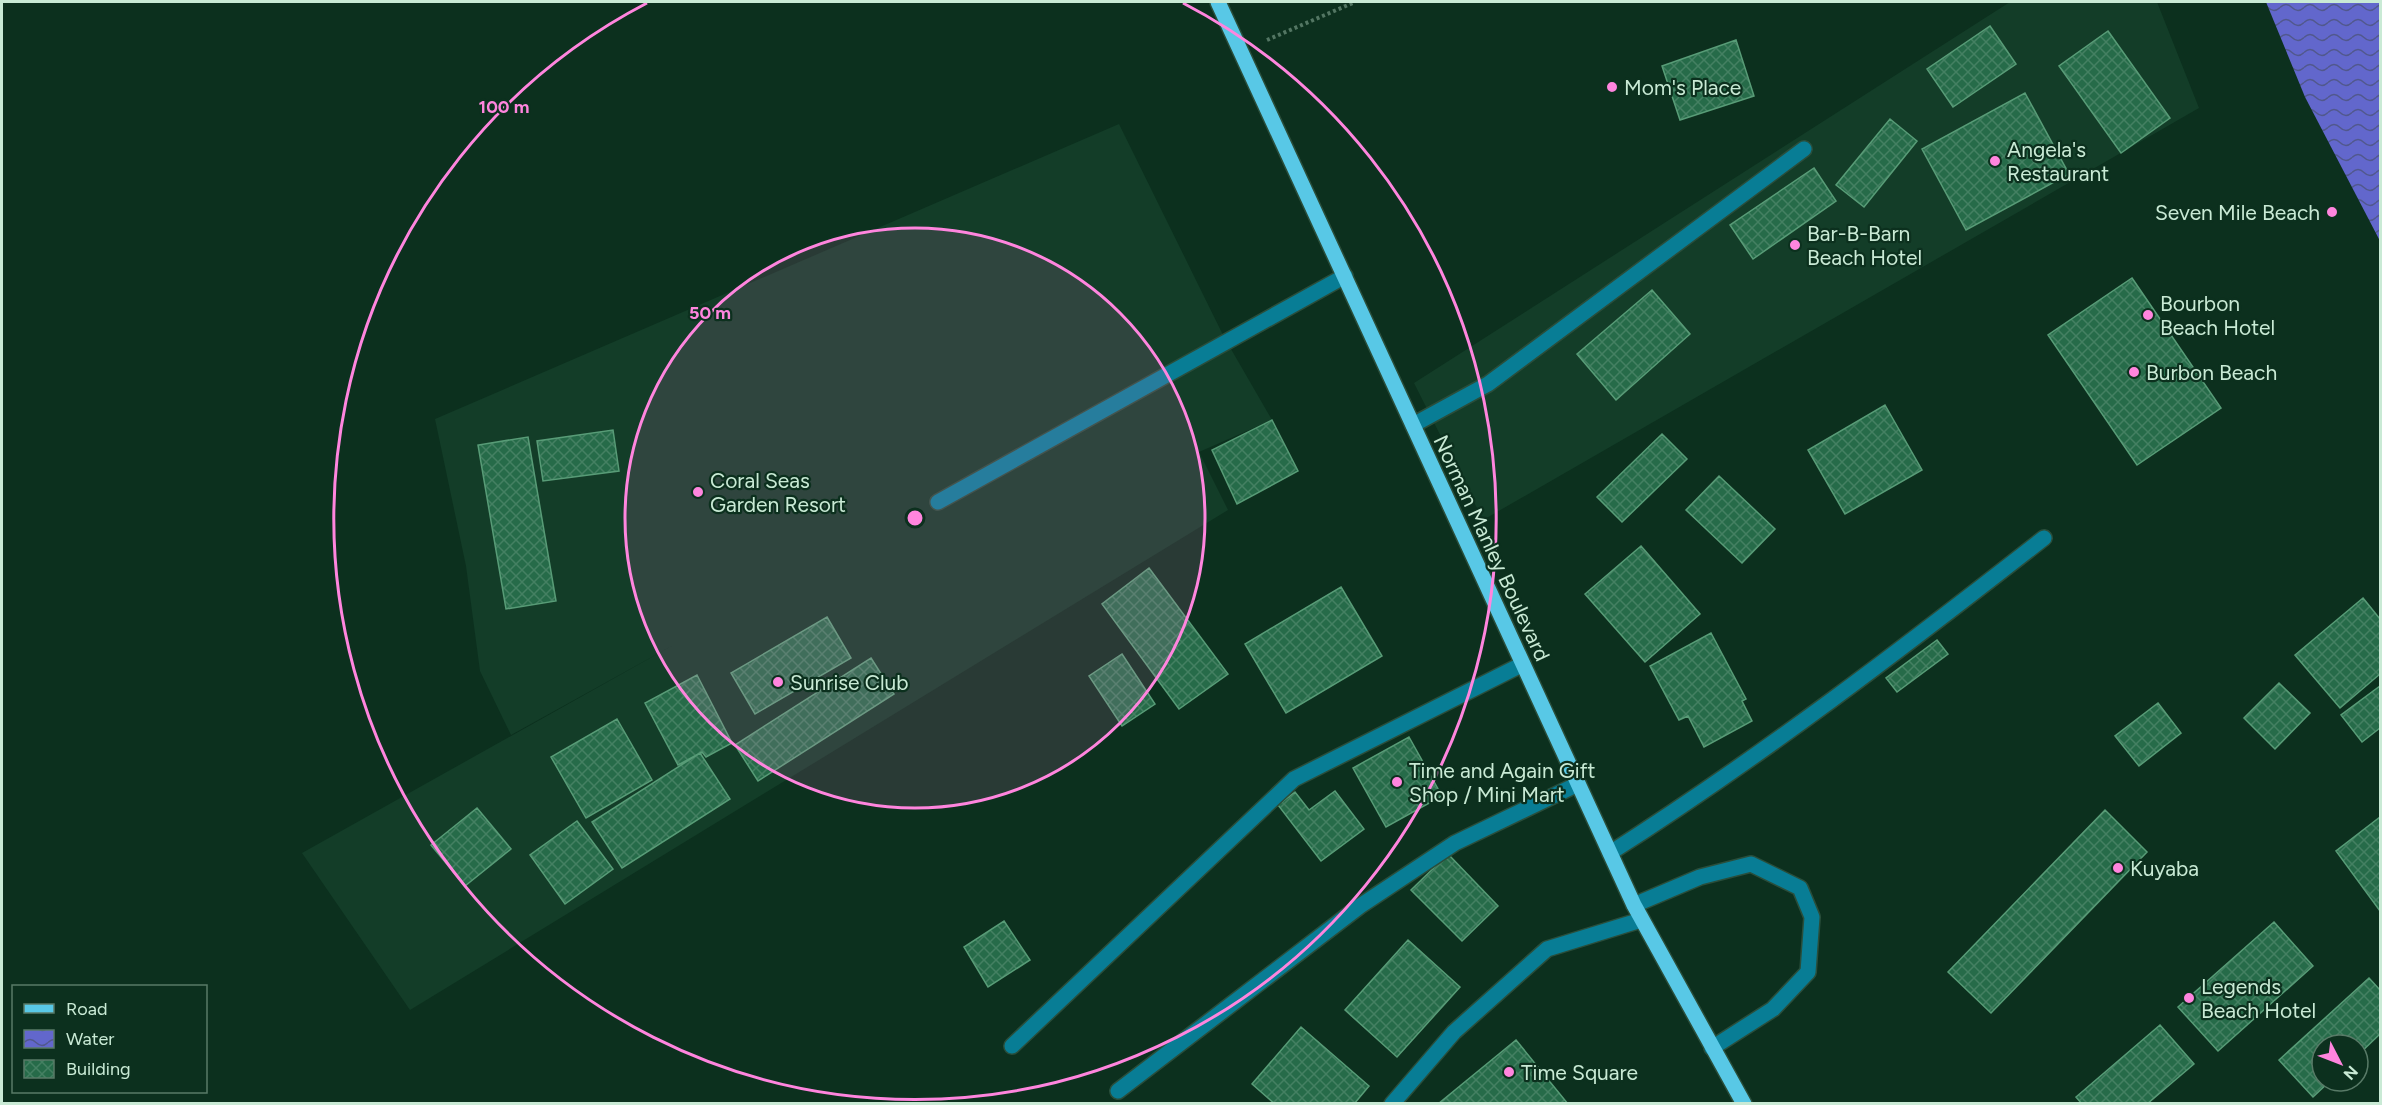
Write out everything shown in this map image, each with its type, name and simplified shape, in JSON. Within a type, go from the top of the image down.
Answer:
[{"type":"main road","name":"Norman Manley Boulevard","points":[[1218,2],[1641,920],[1744,1104]]},
{"type":"street","points":[[1413,425],[1488,384],[1804,149]]},
{"type":"street","points":[[938,502],[1344,276]]},
{"type":"street","points":[[1610,853],[1710,789],[1853,686],[2044,538]]},
{"type":"street","points":[[1012,1047],[1294,779],[1522,664]]},
{"type":"street","points":[[1118,1091],[1360,906],[1455,843],[1578,784]]},
{"type":"street","points":[[1634,905],[1700,877],[1751,864],[1800,888],[1812,917],[1808,972],[1773,1009],[1712,1048]]},
{"type":"street","points":[[1392,1104],[1455,1032],[1547,949],[1641,920]]},
{"type":"path","points":[[1241,52],[1355,2]]},
{"type":"shaded area","name":"Bar-B-Barn Beach Hotel","points":[[2010,2],[2157,2],[2199,108],[1483,520],[1414,383]]},
{"type":"shaded area","points":[[1119,124],[1224,337],[1272,420],[1199,452],[1228,510],[410,1010],[302,853],[677,643],[511,735],[480,671],[466,566],[435,419]]},
{"type":"water","points":[[2266,2],[2380,2],[2380,241],[2305,97]]},
{"type":"building","points":[[1990,26],[2016,64],[1953,107],[1927,69]]},
{"type":"building","points":[[2108,31],[2170,118],[2121,153],[2059,66]]},
{"type":"building","points":[[1736,40],[1754,96],[1680,120],[1662,66]]},
{"type":"building","name":"Angela's Restaurant","points":[[2025,93],[2069,174],[1966,230],[1922,149]]},
{"type":"building","points":[[1890,119],[1917,141],[1864,207],[1836,185]]},
{"type":"building","points":[[1814,168],[1836,201],[1753,259],[1730,225]]},
{"type":"building","name":"Burbon Beach","points":[[2132,278],[2221,408],[2137,465],[2048,335]]},
{"type":"building","points":[[1652,290],[1690,334],[1616,400],[1577,354]]},
{"type":"building","points":[[1885,405],[1922,470],[1845,514],[1808,450]]},
{"type":"building","points":[[1272,420],[1298,471],[1237,504],[1212,450]]},
{"type":"building","points":[[613,430],[619,471],[543,481],[537,441]]},
{"type":"building","points":[[1662,434],[1687,459],[1622,522],[1597,497]]},
{"type":"building","points":[[528,437],[556,601],[506,609],[478,445]]},
{"type":"building","points":[[1719,476],[1775,529],[1742,563],[1686,510]]},
{"type":"building","points":[[1641,546],[1700,614],[1645,662],[1585,594]]},
{"type":"building","points":[[1149,568],[1228,674],[1179,709],[1102,604]]},
{"type":"building","points":[[1341,587],[1382,656],[1286,713],[1245,644]]},
{"type":"building","points":[[2363,598],[2380,619],[2380,674],[2340,708],[2295,655]]},
{"type":"building","points":[[827,617],[851,658],[755,714],[731,673]]},
{"type":"building","points":[[1711,633],[1746,699],[1742,701],[1752,721],[1704,747],[1688,716],[1679,720],[1650,666]]},
{"type":"building","points":[[1937,640],[1948,654],[1897,692],[1886,678]]},
{"type":"building","points":[[1122,654],[1155,704],[1122,726],[1089,676]]},
{"type":"building","points":[[871,658],[894,694],[758,781],[735,745]]},
{"type":"building","points":[[697,675],[732,743],[706,757],[702,752],[678,765],[645,703]]},
{"type":"building","points":[[2279,683],[2310,713],[2275,749],[2244,718]]},
{"type":"building","points":[[2380,686],[2380,728],[2362,742],[2341,715]]},
{"type":"building","points":[[2158,703],[2181,733],[2139,766],[2115,736]]},
{"type":"building","points":[[617,719],[652,780],[586,818],[551,757]]},
{"type":"building","name":"Time and Again Gift Shop / Mini Mart","points":[[1409,737],[1442,796],[1386,827],[1353,768]]},
{"type":"building","points":[[700,753],[730,799],[622,868],[592,822]]},
{"type":"building","points":[[1335,791],[1364,829],[1321,861],[1278,805],[1295,792],[1309,810]]},
{"type":"building","points":[[477,808],[511,849],[465,886],[431,845]]},
{"type":"building","points":[[2105,810],[2147,852],[1991,1013],[1948,972]]},
{"type":"building","points":[[2380,817],[2380,911],[2336,851]]},
{"type":"building","points":[[577,821],[613,869],[565,904],[530,855]]},
{"type":"building","points":[[1448,854],[1498,906],[1462,941],[1411,890]]},
{"type":"building","points":[[1004,921],[1030,960],[988,987],[964,947]]},
{"type":"building","points":[[2274,922],[2313,966],[2218,1051],[2178,1007]]},
{"type":"building","points":[[1408,940],[1460,987],[1397,1057],[1345,1010]]},
{"type":"building","points":[[2369,978],[2380,990],[2380,1034],[2370,1044],[2370,1033],[2310,1033],[2310,1093],[2317,1093],[2313,1097],[2279,1060]]},
{"type":"building","points":[[2160,1025],[2194,1064],[2147,1104],[2082,1104],[2076,1097]]},
{"type":"building","points":[[1301,1027],[1369,1086],[1354,1104],[1275,1104],[1252,1084]]},
{"type":"building","name":"Time Square","points":[[1516,1040],[1568,1104],[1438,1104]]},
{"type":"place","name":"Mom's Place","points":[[1612,87]]},
{"type":"place","name":"Angela's Restaurant","points":[[1995,161]]},
{"type":"place","name":"Seven Mile Beach","points":[[2332,212]]},
{"type":"place","name":"Bar-B-Barn Beach Hotel","points":[[1795,245]]},
{"type":"place","name":"Bourbon Beach Hotel","points":[[2148,315]]},
{"type":"place","name":"Burbon Beach","points":[[2134,372]]},
{"type":"place","name":"Coral Seas Garden Resort","points":[[698,492]]},
{"type":"place","name":"Sunrise Club","points":[[778,682]]},
{"type":"place","name":"Time and Again Gift Shop / Mini Mart","points":[[1397,782]]},
{"type":"place","name":"Kuyaba","points":[[2118,868]]},
{"type":"place","name":"Legends Beach Hotel","points":[[2189,998]]},
{"type":"place","name":"Time Square","points":[[1509,1072]]}]
